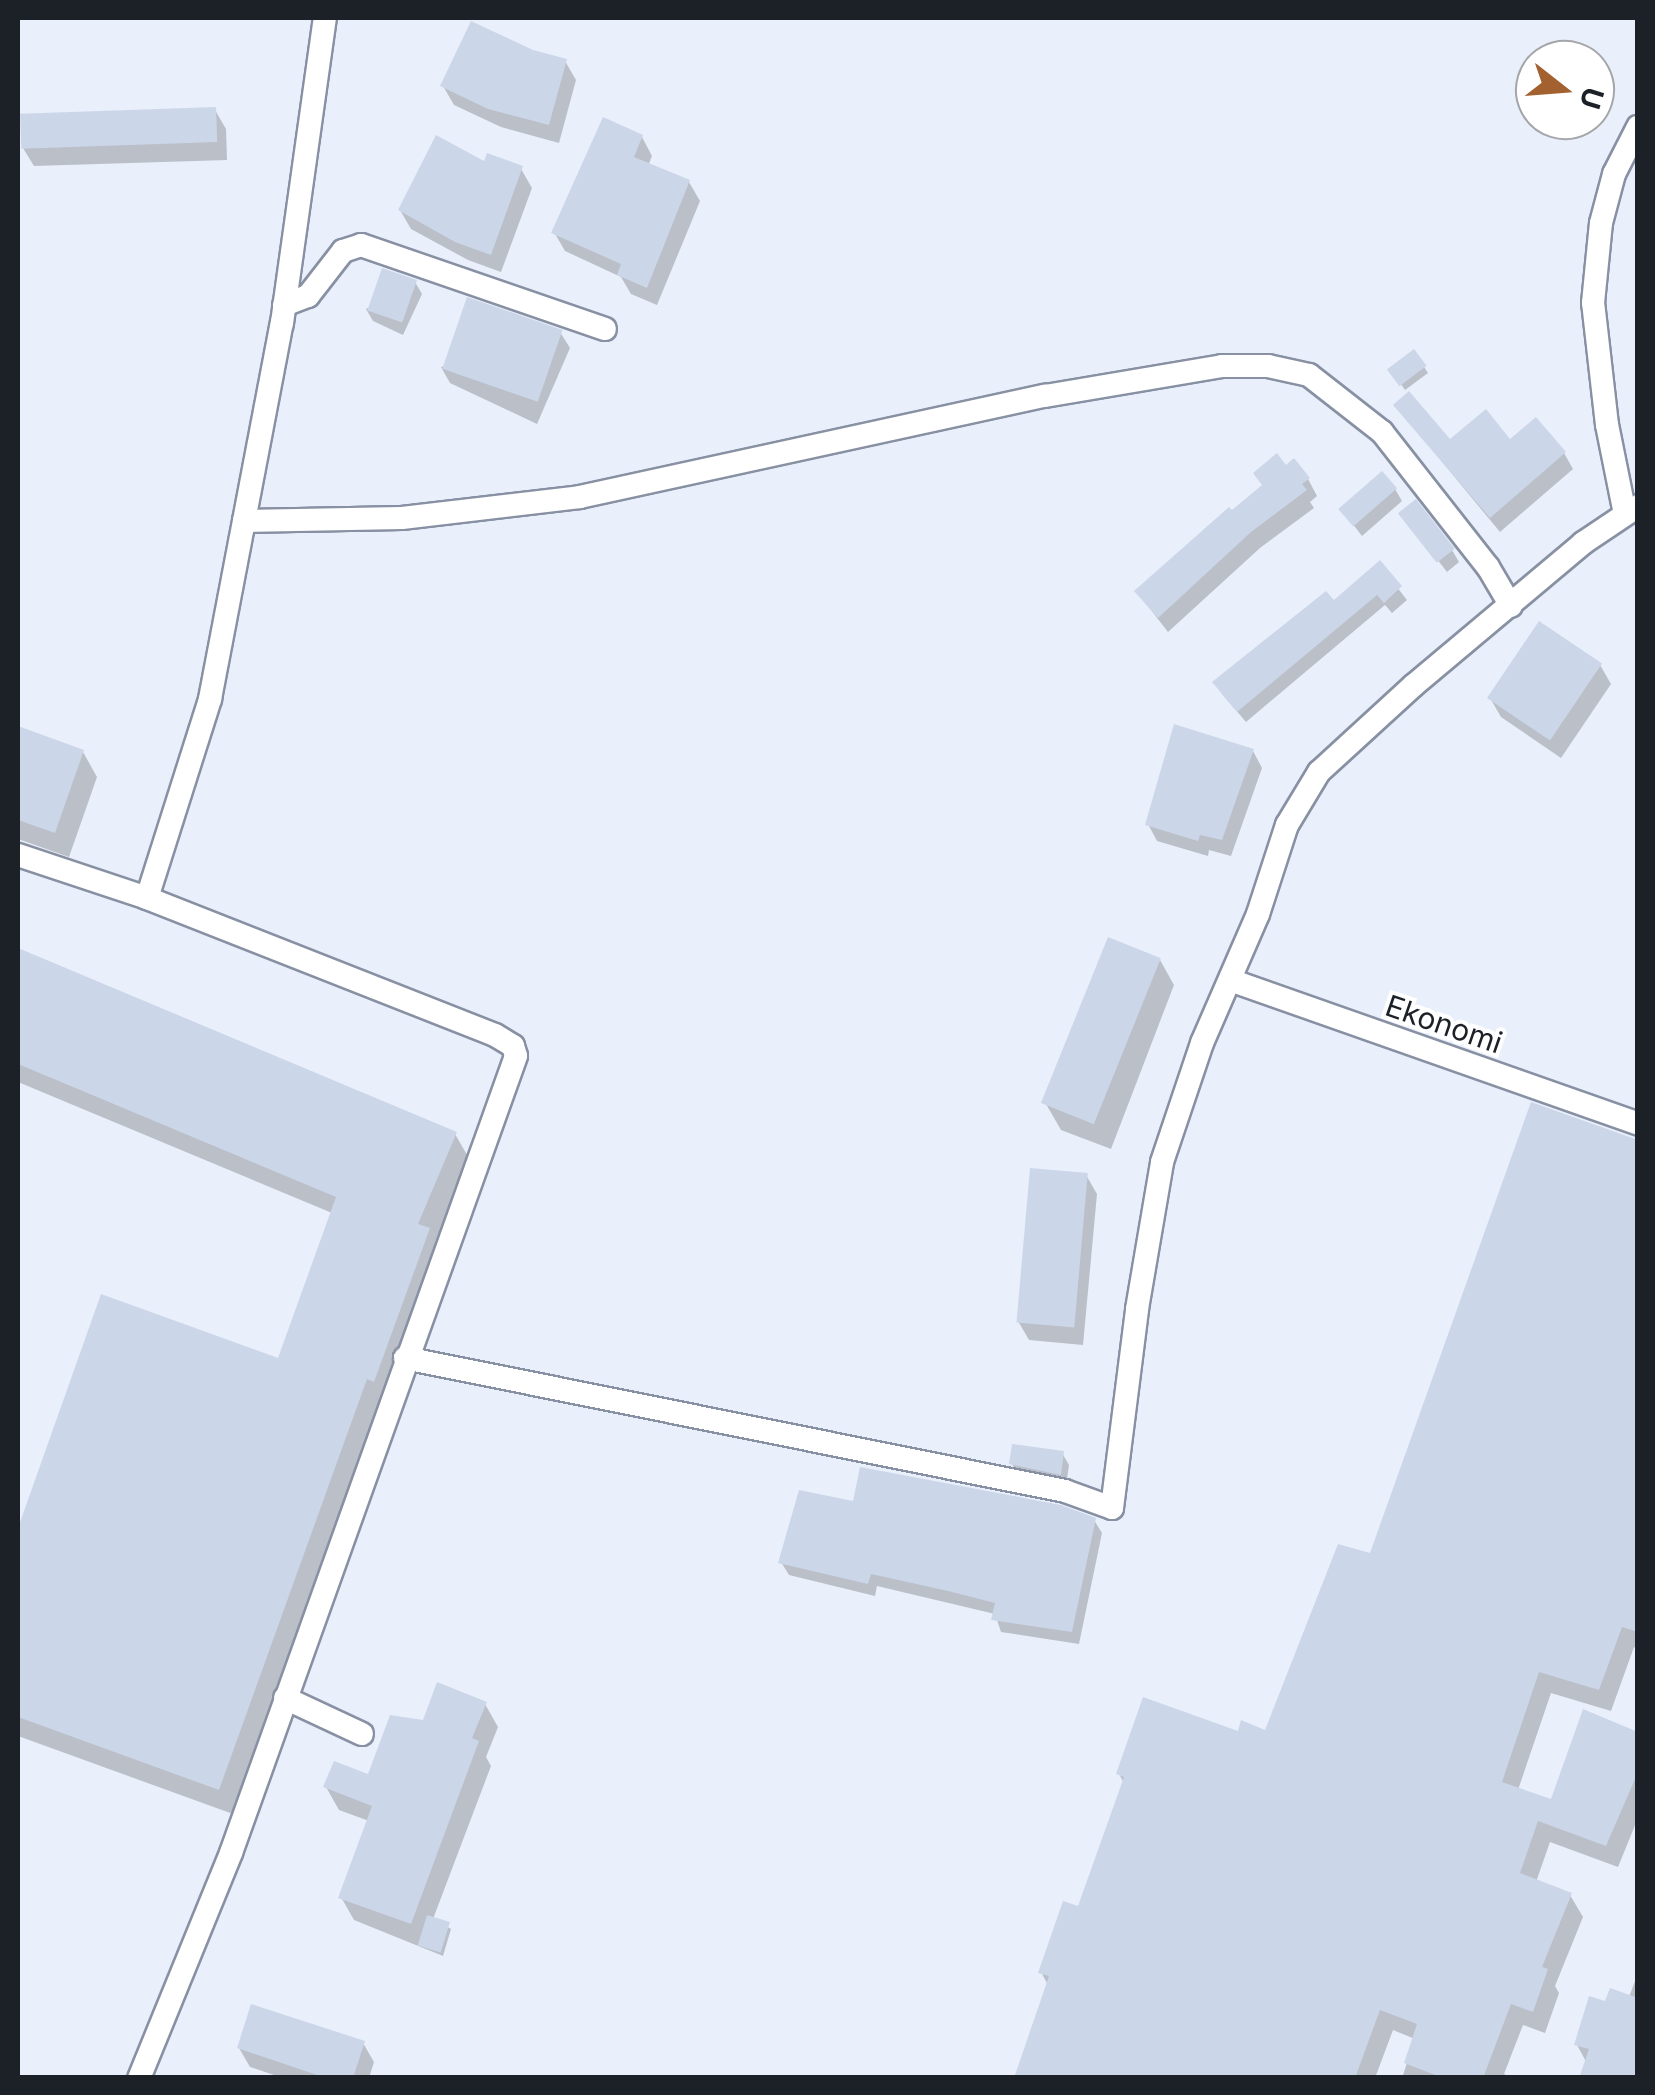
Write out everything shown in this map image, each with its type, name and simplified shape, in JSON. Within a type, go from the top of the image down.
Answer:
[{"type":"street","points":[[147,898],[210,699],[284,305],[325,18]]},
{"type":"street","points":[[405,1358],[1066,1491],[1112,1508],[1137,1309],[1162,1162],[1202,1043],[1230,980],[1287,824],[1319,772],[1414,685],[1583,543],[1631,510],[1607,425],[1592,303],[1600,223],[1614,174],[1638,127]]},
{"type":"street","points":[[284,305],[308,296],[343,252],[361,245],[605,329]]},
{"type":"street","points":[[244,521],[402,518],[580,498],[1045,396],[1222,366],[1268,366],[1308,375],[1382,432],[1488,567],[1511,606]]},
{"type":"street","points":[[18,854],[147,898],[495,1034],[514,1046],[516,1056],[230,1852],[139,2078]]},
{"type":"street","name":"Ekonomi","points":[[1230,980],[1638,1124]]},
{"type":"street","points":[[285,1698],[362,1734]]},
{"type":"building","points":[[471,21],[533,50],[567,59],[549,125],[488,109],[440,86]]},
{"type":"building","points":[[216,107],[217,142],[21,149],[20,114]]},
{"type":"building","points":[[603,117],[643,135],[634,157],[690,180],[647,288],[617,275],[621,264],[551,233]]},
{"type":"building","points":[[436,135],[484,161],[487,153],[523,166],[491,255],[455,242],[398,210]]},
{"type":"building","points":[[382,268],[417,280],[402,323],[367,311]]},
{"type":"building","points":[[467,297],[562,330],[538,402],[442,369]]},
{"type":"building","points":[[1414,349],[1427,366],[1399,386],[1387,369]]},
{"type":"building","points":[[1409,391],[1450,439],[1486,409],[1510,439],[1536,417],[1566,452],[1490,518],[1393,405]]},
{"type":"building","points":[[1277,453],[1286,465],[1294,458],[1310,478],[1302,484],[1307,490],[1251,532],[1158,618],[1134,591],[1229,507],[1232,510],[1262,485],[1253,473]]},
{"type":"building","points":[[1382,471],[1397,488],[1353,526],[1338,509]]},
{"type":"building","points":[[1416,499],[1455,549],[1437,563],[1398,513]]},
{"type":"building","points":[[1380,560],[1402,586],[1384,603],[1377,595],[1237,712],[1212,682],[1326,591],[1334,600]]},
{"type":"building","points":[[1539,621],[1602,663],[1550,741],[1487,698]]},
{"type":"building","points":[[1174,724],[1254,749],[1222,840],[1200,835],[1198,841],[1145,825]]},
{"type":"building","points":[[18,726],[84,750],[55,833],[18,820]]},
{"type":"building","points":[[1108,937],[1161,958],[1094,1124],[1041,1103]]},
{"type":"building","points":[[18,948],[457,1132],[418,1224],[430,1228],[374,1382],[367,1379],[219,1790],[18,1717],[18,1528],[101,1294],[278,1358],[336,1197],[18,1064]]},
{"type":"building","points":[[1531,1102],[1638,1140],[1638,1632],[1622,1627],[1599,1690],[1539,1672],[1502,1782],[1551,1799],[1583,1709],[1638,1732],[1638,1772],[1606,1846],[1538,1821],[1520,1873],[1572,1893],[1542,1967],[1548,1969],[1533,2012],[1511,2004],[1483,2078],[1443,2078],[1404,2063],[1417,2024],[1380,2010],[1355,2078],[1014,2078],[1049,1976],[1038,1973],[1063,1901],[1078,1906],[1124,1777],[1116,1774],[1143,1697],[1238,1731],[1241,1720],[1265,1730],[1338,1544],[1370,1553]]},
{"type":"building","points":[[1030,1168],[1088,1173],[1074,1327],[1016,1322]]},
{"type":"building","points":[[1012,1444],[1064,1451],[1061,1475],[1009,1464]]},
{"type":"building","points":[[860,1467],[1061,1505],[1096,1518],[1072,1632],[991,1620],[995,1603],[948,1591],[871,1574],[868,1584],[778,1563],[799,1490],[853,1501]]},
{"type":"building","points":[[437,1682],[487,1702],[472,1738],[479,1741],[411,1924],[338,1898],[372,1806],[323,1787],[334,1761],[368,1774],[390,1715],[423,1720]]},
{"type":"building","points":[[427,1915],[450,1922],[441,1953],[418,1946]]},
{"type":"building","points":[[1610,1988],[1638,1998],[1638,2078],[1579,2078],[1589,2049],[1574,2045],[1589,1996],[1605,2001]]},
{"type":"building","points":[[251,2004],[365,2041],[353,2078],[326,2078],[237,2048]]}]
